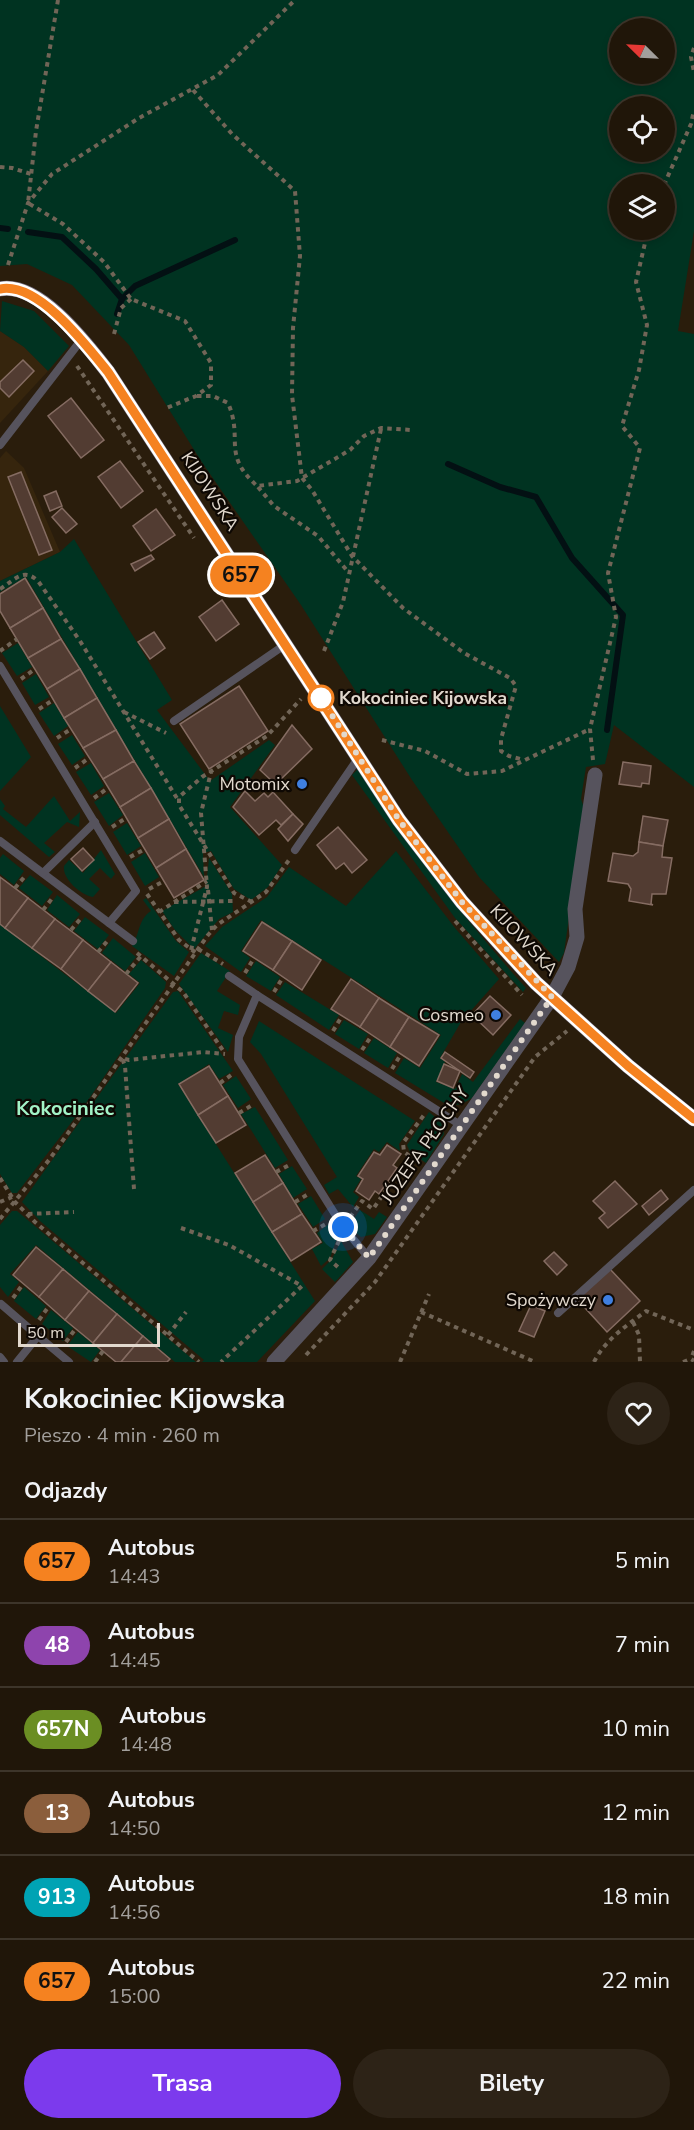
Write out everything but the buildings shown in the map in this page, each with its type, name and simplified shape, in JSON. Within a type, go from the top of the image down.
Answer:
[{"type":"street","name":"KIJOWSKA","points":[[0,289],[7,288],[32,297],[82,339],[108,372],[399,820],[462,902],[552,997],[628,1066],[694,1119]]},
{"type":"street","name":"JÓZEFA PŁOCHY","points":[[274,1362],[361,1268],[552,997],[568,967],[577,937],[575,909],[595,776]]},
{"type":"lane","points":[[0,445],[82,339]]},
{"type":"lane","points":[[174,721],[286,644]]},
{"type":"lane","points":[[0,666],[136,891],[109,923]]},
{"type":"lane","points":[[295,850],[359,757]]},
{"type":"lane","points":[[43,873],[95,822]]},
{"type":"lane","points":[[0,841],[109,923],[132,945]]},
{"type":"lane","points":[[229,976],[462,1126]]},
{"type":"lane","points":[[257,995],[237,1046],[238,1059],[343,1227],[361,1268]]},
{"type":"lane","points":[[558,1313],[694,1190]]},
{"type":"lane","points":[[1,1304],[69,1362]]},
{"type":"lane","points":[[18,1362],[38,1336]]},
{"type":"lane","points":[[0,1357],[4,1362]]},
{"type":"path","points":[[8,265],[28,203],[57,0]]},
{"type":"path","points":[[28,203],[52,174],[139,118],[218,75],[295,0]]},
{"type":"path","points":[[694,48],[691,57],[694,72]]},
{"type":"path","points":[[193,90],[232,134],[295,191],[300,256],[293,328],[292,395],[302,478],[312,490],[352,556],[403,608],[465,653],[510,678],[516,686],[501,740],[501,751],[524,760]]},
{"type":"path","points":[[669,174],[692,124],[694,110]]},
{"type":"path","points":[[0,167],[31,174]]},
{"type":"path","points":[[28,203],[63,224],[88,247],[104,262],[131,299],[185,321],[211,363],[211,385],[196,396],[164,409]]},
{"type":"path","points":[[595,776],[590,729],[616,617],[608,573],[640,448],[622,426],[639,370],[647,325],[636,282],[646,240]]},
{"type":"path","points":[[114,334],[121,308],[131,299]]},
{"type":"path","points":[[70,355],[196,542]]},
{"type":"path","points":[[196,396],[213,396],[228,403],[233,414],[236,462],[274,506],[318,536],[349,573]]},
{"type":"path","points":[[324,651],[343,602],[381,428]]},
{"type":"path","points":[[257,486],[302,478],[350,450],[364,436],[381,428],[411,430]]},
{"type":"path","points":[[0,589],[25,574],[30,574],[38,581],[80,641],[234,893],[235,914]]},
{"type":"path","points":[[0,651],[17,639]]},
{"type":"path","points":[[17,682],[35,669]]},
{"type":"path","points":[[295,689],[307,708]]},
{"type":"path","points":[[178,800],[180,794],[211,771],[267,736],[301,699]]},
{"type":"path","points":[[35,711],[53,700]]},
{"type":"path","points":[[122,711],[163,732],[176,735]]},
{"type":"path","points":[[53,741],[71,729]]},
{"type":"path","points":[[382,740],[425,752],[467,774],[502,771],[590,729]]},
{"type":"path","points":[[72,771],[89,758]]},
{"type":"path","points":[[191,950],[206,901],[205,847],[201,813],[211,771]]},
{"type":"path","points":[[90,801],[108,788]]},
{"type":"path","points":[[108,830],[126,818]]},
{"type":"path","points":[[126,860],[145,849]]},
{"type":"path","points":[[0,1219],[14,1199],[49,1160],[212,931],[277,881],[295,850]]},
{"type":"path","points":[[15,888],[30,871],[24,868]]},
{"type":"path","points":[[145,891],[164,880]]},
{"type":"path","points":[[159,912],[207,884]]},
{"type":"path","points":[[43,910],[57,892]]},
{"type":"path","points":[[234,893],[252,902]]},
{"type":"path","points":[[206,901],[212,931]]},
{"type":"path","points":[[174,902],[235,901]]},
{"type":"path","points":[[71,930],[85,914]]},
{"type":"path","points":[[299,1362],[375,1282],[535,1057],[568,1030],[542,1013],[508,982],[452,918]]},
{"type":"path","points":[[98,952],[113,935]]},
{"type":"path","points":[[132,945],[141,956],[183,992],[242,1079]]},
{"type":"path","points":[[126,974],[141,956]]},
{"type":"path","points":[[243,976],[254,958]]},
{"type":"path","points":[[272,995],[283,977]]},
{"type":"path","points":[[332,1034],[342,1016]]},
{"type":"path","points":[[361,1052],[372,1035]]},
{"type":"path","points":[[122,1058],[129,1060],[203,1052],[226,1054]]},
{"type":"path","points":[[390,1071],[401,1054]]},
{"type":"path","points":[[122,1058],[125,1066],[134,1189]]},
{"type":"path","points":[[220,1083],[237,1072]]},
{"type":"path","points":[[251,1095],[262,1112]]},
{"type":"path","points":[[239,1113],[256,1102]]},
{"type":"path","points":[[343,1227],[362,1201],[373,1209],[410,1156],[404,1152],[403,1143],[431,1106]]},
{"type":"path","points":[[276,1172],[293,1162],[299,1172]]},
{"type":"path","points":[[0,1178],[27,1214],[200,1362]]},
{"type":"path","points":[[306,1182],[318,1202]]},
{"type":"path","points":[[295,1202],[312,1192]]},
{"type":"path","points":[[0,1202],[14,1199]]},
{"type":"path","points":[[27,1214],[74,1212]]},
{"type":"path","points":[[313,1231],[330,1221]]},
{"type":"path","points":[[181,1228],[229,1245],[302,1286],[221,1362]]},
{"type":"path","points":[[340,1238],[354,1261],[361,1268],[330,1260],[340,1238]]},
{"type":"path","points":[[10,1301],[23,1284]]},
{"type":"path","points":[[400,1362],[429,1294]]},
{"type":"path","points":[[37,1323],[49,1306]]},
{"type":"path","points":[[594,1362],[600,1351],[614,1336],[646,1311],[694,1330]]},
{"type":"path","points":[[168,1335],[186,1312]]},
{"type":"path","points":[[421,1312],[535,1362]]},
{"type":"path","points":[[633,1322],[639,1335],[640,1362]]},
{"type":"path","points":[[64,1346],[76,1328]]},
{"type":"path","points":[[94,1362],[103,1351]]},
{"type":"path","points":[[682,1362],[692,1360],[694,1351]]},
{"type":"shaded area","points":[[0,331],[24,347],[48,371],[0,423]]},
{"type":"shaded area","points":[[6,451],[24,468],[60,552],[0,581],[0,458]]},
{"type":"green space","points":[[0,0],[694,0],[694,231],[678,331],[694,334],[694,787],[614,725],[605,764],[586,767],[581,799],[584,808],[564,953],[559,962],[479,877],[412,780],[301,605],[201,461],[129,345],[72,285],[27,264],[0,266]]},
{"type":"green space","points":[[2,301],[34,311],[69,346],[48,371],[24,347],[0,331]]},
{"type":"green space","points":[[74,539],[172,700],[157,710],[210,781],[269,740],[275,745],[230,807],[282,865],[268,887],[251,900],[234,889],[211,851],[203,853],[204,877],[26,577],[0,592],[0,581],[60,552]]},
{"type":"green space","points":[[18,643],[32,667],[17,676],[2,653]]},
{"type":"green space","points":[[36,674],[49,697],[35,705],[22,683]]},
{"type":"green space","points":[[54,703],[68,726],[54,736],[39,713]]},
{"type":"green space","points":[[0,706],[31,757],[0,791]]},
{"type":"green space","points":[[72,735],[85,756],[72,765],[58,744]]},
{"type":"green space","points":[[91,763],[104,786],[91,795],[76,772]]},
{"type":"green space","points":[[360,767],[438,881],[480,935],[526,988],[523,992],[455,918],[352,775]]},
{"type":"green space","points":[[109,793],[123,815],[109,826],[94,802]]},
{"type":"green space","points":[[54,796],[70,821],[80,812],[79,827],[67,822],[44,843],[55,852],[49,857],[0,815],[0,799],[5,806],[3,809],[26,827]]},
{"type":"green space","points":[[127,823],[141,846],[127,855],[113,832]]},
{"type":"green space","points":[[101,850],[115,874],[111,879],[100,868],[89,879],[100,889],[93,897],[88,896],[69,881],[64,866],[69,860],[83,873]]},
{"type":"green space","points":[[396,851],[455,928],[499,979],[461,1022],[440,1058],[445,1062],[436,1082],[455,1089],[462,1074],[473,1082],[520,1019],[525,1023],[472,1098],[462,1104],[449,1106],[395,1073],[404,1058],[420,1068],[441,1035],[261,920],[241,951],[250,958],[241,972],[205,946],[222,927],[267,897],[289,867],[346,906]]},
{"type":"green space","points":[[145,853],[159,877],[145,886],[131,862]]},
{"type":"green space","points":[[3,854],[24,871],[14,885],[0,874],[0,858]]},
{"type":"green space","points":[[209,858],[232,894],[233,912],[219,919],[194,949],[175,930],[162,911],[206,886]]},
{"type":"green space","points":[[30,875],[53,892],[42,906],[19,888]]},
{"type":"green space","points":[[57,895],[80,914],[69,927],[47,910]]},
{"type":"green space","points":[[146,898],[176,941],[189,952],[174,976],[132,946],[141,922],[151,911],[143,900]]},
{"type":"green space","points":[[85,917],[109,935],[98,949],[74,931]]},
{"type":"green space","points":[[0,925],[116,1013],[140,983],[129,974],[141,960],[166,982],[165,988],[84,1106],[17,1193],[12,1193],[0,1174]]},
{"type":"green space","points":[[113,938],[136,957],[125,971],[102,953]]},
{"type":"green space","points":[[201,953],[230,971],[217,991],[240,1005],[238,1015],[224,1011],[218,1028],[233,1035],[228,1052],[179,984]]},
{"type":"green space","points":[[256,961],[280,977],[271,991],[246,976]]},
{"type":"green space","points":[[285,982],[339,1015],[329,1030],[276,995]]},
{"type":"green space","points":[[178,991],[233,1071],[219,1079],[209,1064],[178,1084],[315,1301],[257,1362],[202,1362],[204,1360],[40,1221],[22,1202],[173,992]]},
{"type":"green space","points":[[344,1020],[368,1034],[359,1049],[335,1034]]},
{"type":"green space","points":[[259,1021],[415,1121],[399,1144],[400,1151],[387,1142],[379,1152],[374,1149],[356,1176],[361,1179],[353,1192],[359,1197],[353,1207],[338,1189],[329,1194],[324,1185],[337,1177],[261,1054],[250,1042]]},
{"type":"green space","points":[[374,1038],[397,1053],[388,1068],[364,1053]]},
{"type":"green space","points":[[236,1076],[251,1099],[238,1108],[223,1085]]},
{"type":"green space","points":[[255,1107],[288,1160],[275,1168],[241,1114]]},
{"type":"green space","points":[[429,1112],[441,1122],[444,1134],[426,1163],[410,1152],[407,1145]]},
{"type":"green space","points":[[292,1166],[307,1189],[293,1198],[279,1174]]},
{"type":"green space","points":[[311,1196],[325,1219],[313,1227],[298,1204]]},
{"type":"green space","points":[[360,1210],[374,1219],[379,1212],[387,1217],[375,1234],[361,1237],[349,1226]]},
{"type":"green space","points":[[12,1211],[17,1211],[196,1362],[175,1362],[36,1245],[10,1274],[19,1282],[8,1297],[0,1287],[0,1225]]},
{"type":"green space","points":[[329,1224],[337,1238],[330,1258],[321,1266],[312,1249],[323,1243],[317,1233]]},
{"type":"green space","points":[[341,1241],[353,1262],[335,1282],[322,1269],[332,1259]]},
{"type":"green space","points":[[24,1287],[46,1306],[36,1319],[14,1301]]},
{"type":"green space","points":[[51,1310],[73,1328],[63,1341],[42,1324]]},
{"type":"green space","points":[[78,1332],[100,1350],[91,1362],[67,1346]]},
{"type":"waterway","points":[[0,228],[8,229]]},
{"type":"waterway","points":[[28,232],[62,237],[96,269],[122,299],[117,314]]},
{"type":"waterway","points":[[122,299],[135,286],[235,240]]},
{"type":"waterway","points":[[448,464],[500,487],[536,497],[572,558],[623,615],[607,730]]},
{"type":"bus line","name":"657","points":[[0,289],[20,291],[42,304],[82,339],[108,372],[399,820],[462,902],[536,983],[628,1066],[694,1119]]},
{"type":"place","name":"Kokociniec Kijowska","points":[[321,698]]},
{"type":"place","name":"Motomix","points":[[302,784]]},
{"type":"place","name":"Cosmeo","points":[[496,1015]]},
{"type":"place","name":"Spożywczy","points":[[608,1300]]},
{"type":"district","name":"Kokociniec","points":[[65,1108]]},
{"type":"route","points":[[321,698],[320,696],[399,820],[462,902],[536,983],[552,997],[369,1258],[343,1227]]}]
